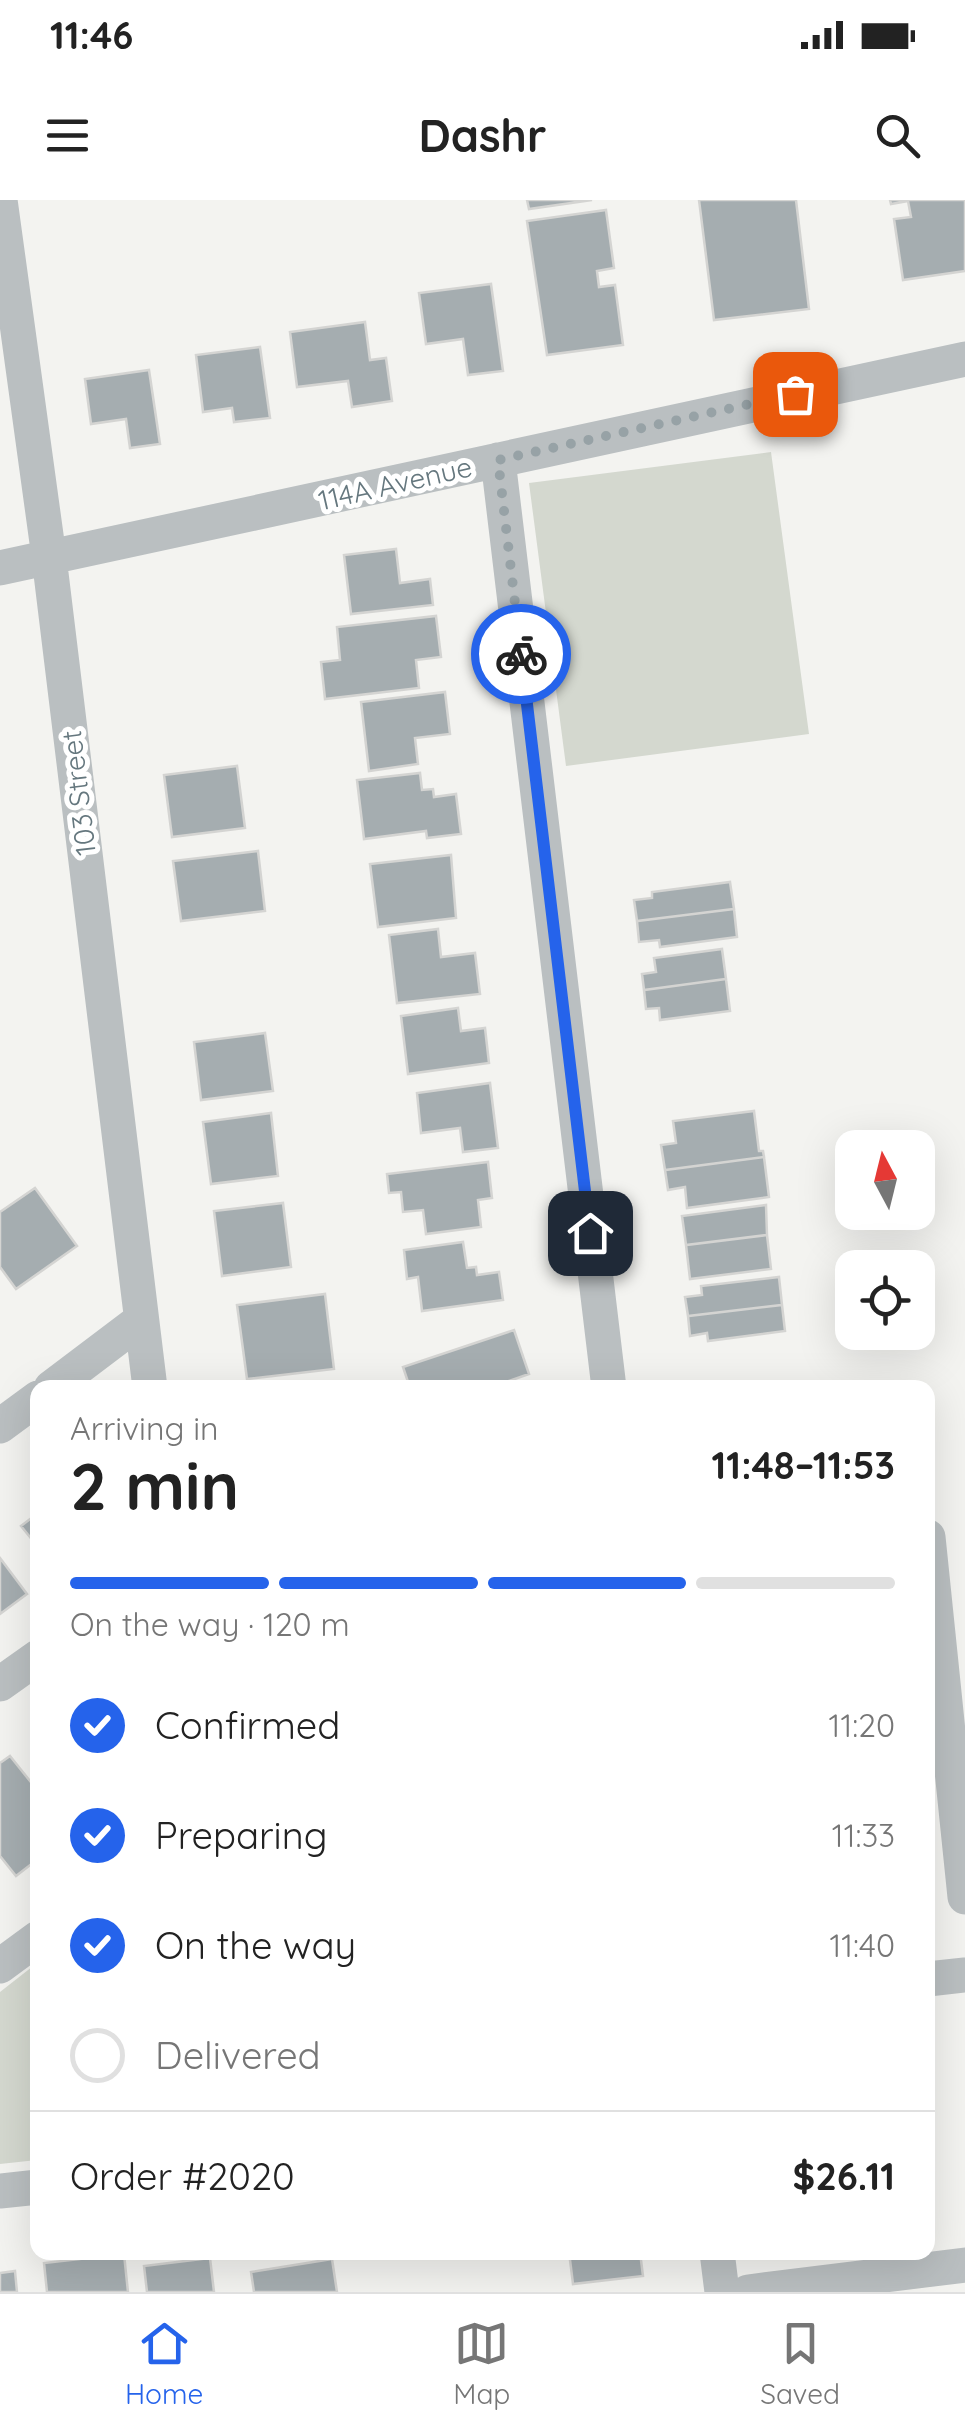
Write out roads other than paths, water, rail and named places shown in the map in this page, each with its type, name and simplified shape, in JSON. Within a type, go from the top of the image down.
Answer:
[{"type":"street","name":"103 Street","points":[[0,200],[49,557],[149,1380]]},
{"type":"street","name":"114A Avenue","points":[[0,568],[965,359]]},
{"type":"street","points":[[498,460],[608,1380]]},
{"type":"street","points":[[61,1380],[140,1320]]},
{"type":"street","points":[[0,1426],[30,1404]]},
{"type":"street","points":[[935,1605],[965,1896]]},
{"type":"street","points":[[0,1684],[30,1663]]},
{"type":"street","points":[[0,1966],[30,1944]]},
{"type":"street","points":[[935,1978],[965,1975]]},
{"type":"street","points":[[0,2191],[30,2187]]},
{"type":"street","points":[[718,2260],[722,2292]]},
{"type":"street","points":[[748,2292],[965,2264]]}]
